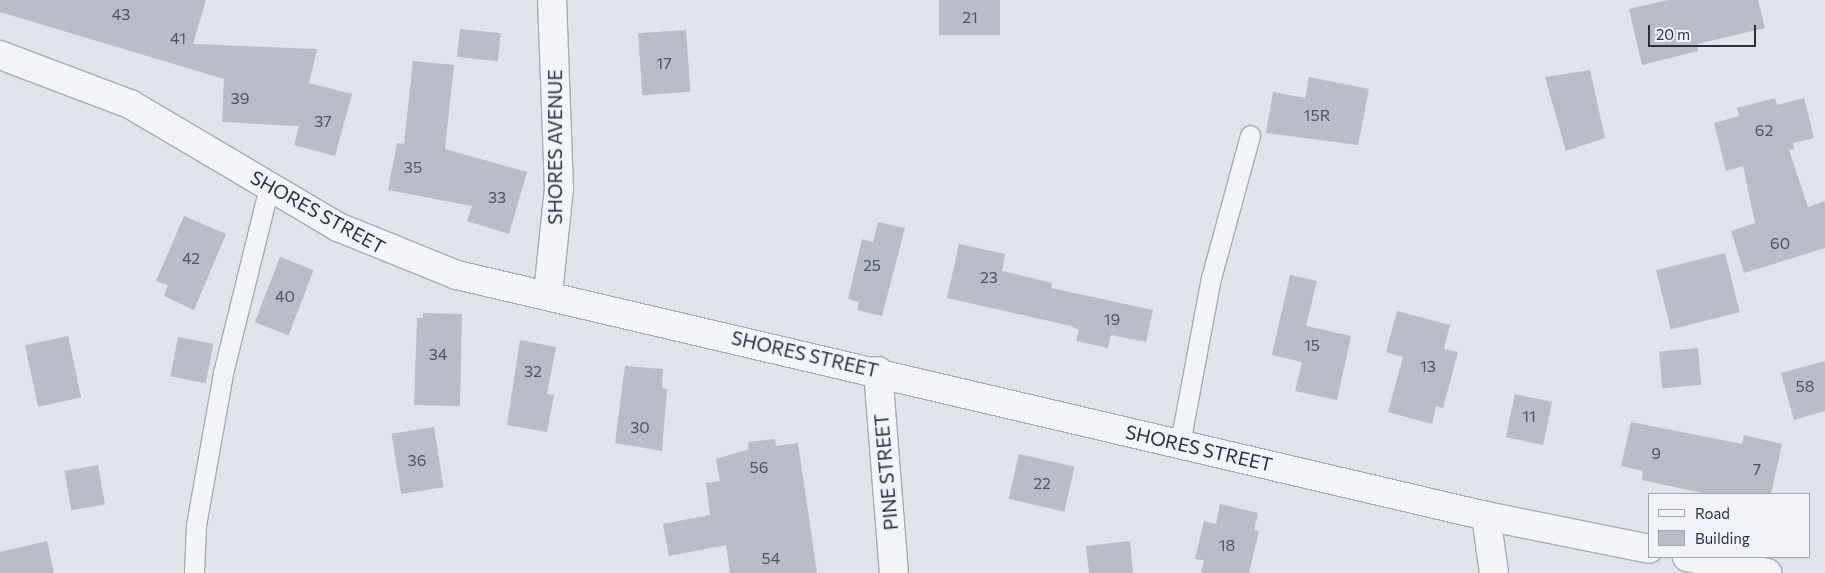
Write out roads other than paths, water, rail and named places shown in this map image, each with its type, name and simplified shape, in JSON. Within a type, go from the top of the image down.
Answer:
[{"type":"street","name":"SHORES AVENUE","points":[[548,293],[559,190],[552,0]]},
{"type":"street","name":"SHORES STREET","points":[[0,55],[130,104],[269,187],[391,252],[457,275],[548,293],[1486,516],[1648,549]]},
{"type":"street","name":"PINE STREET","points":[[878,371],[894,573]]},
{"type":"street","points":[[1486,516],[1494,573]]},
{"type":"street","points":[[1692,558],[1767,573]]},
{"type":"lane","points":[[1180,443],[1211,278],[1250,135]]},
{"type":"lane","points":[[194,573],[196,525],[223,373],[269,187]]}]
